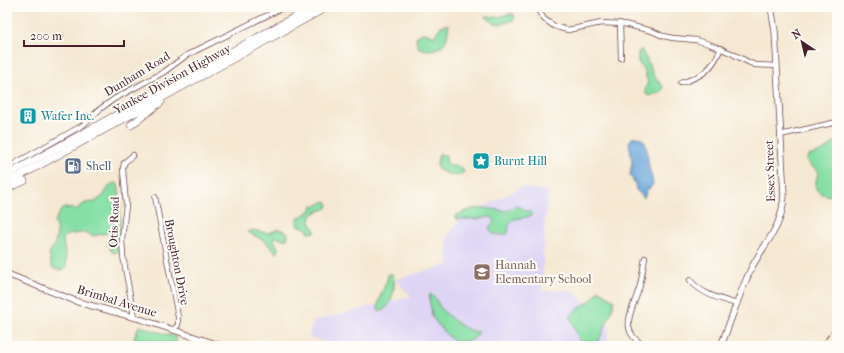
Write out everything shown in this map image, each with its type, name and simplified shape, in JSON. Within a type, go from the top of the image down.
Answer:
[{"type":"highway","name":"Yankee Division Highway","points":[[7,175],[313,7]]},
{"type":"highway","name":"Yankee Division Highway","points":[[7,183],[327,7]]},
{"type":"highway","points":[[131,125],[186,84]]},
{"type":"highway","points":[[7,188],[24,181]]},
{"type":"main road","name":"Essex Street","points":[[721,346],[751,269],[772,237],[781,214],[784,195],[774,21],[771,7]]},
{"type":"main road","name":"Brimbal Avenue","points":[[7,274],[78,302],[134,317],[173,330],[203,343],[222,346]]},
{"type":"street","name":"Dunham Road","points":[[7,168],[83,125],[114,98],[164,72],[187,55],[284,7]]},
{"type":"street","points":[[536,7],[544,19],[549,23],[568,30],[601,23],[620,23],[652,31],[668,37],[696,40],[721,48],[755,65],[776,66]]},
{"type":"street","points":[[620,23],[621,58]]},
{"type":"street","points":[[681,83],[697,78],[706,71],[715,62],[721,48]]},
{"type":"street","points":[[780,135],[837,122]]},
{"type":"street","name":"Otis Road","points":[[133,155],[124,163],[123,170],[126,205],[122,239],[123,256],[134,317]]},
{"type":"street","name":"Broughton Drive","points":[[155,197],[178,317],[178,325],[173,330]]},
{"type":"street","points":[[645,258],[640,283],[628,324],[630,334],[634,339],[645,346]]},
{"type":"street","points":[[690,280],[695,286],[713,297],[737,304]]},
{"type":"shaded area","name":"Hannah Elementary School","points":[[522,187],[547,191],[548,193],[545,220],[542,291],[571,290],[610,325],[606,346],[337,346],[308,337],[314,321],[411,296],[395,279],[448,265],[447,237],[461,218]]},
{"type":"green space","points":[[514,14],[514,19],[503,24],[492,22],[486,16],[498,17]]},
{"type":"green space","points":[[449,24],[447,37],[443,45],[431,50],[418,47],[416,39],[418,35],[424,33],[434,36],[441,26]]},
{"type":"green space","points":[[641,49],[654,76],[663,87],[661,92],[649,96],[646,94],[645,90],[648,82],[645,71],[638,62],[638,52]]},
{"type":"green space","points":[[834,142],[837,142],[837,196],[830,196],[822,194],[817,190],[816,181],[818,172],[808,163],[807,159],[808,156],[822,151]]},
{"type":"green space","points":[[439,154],[446,155],[448,164],[462,168],[464,172],[454,175],[438,169],[437,163]]},
{"type":"green space","points":[[115,183],[118,184],[121,202],[120,236],[117,252],[114,253],[110,249],[110,234],[107,233],[93,236],[87,233],[80,233],[67,235],[63,238],[66,268],[61,270],[54,269],[52,267],[49,253],[54,246],[57,234],[54,222],[61,210],[64,208],[77,209],[85,203],[95,202],[103,196],[110,185]]},
{"type":"green space","points":[[326,201],[328,204],[327,208],[316,212],[311,216],[310,222],[315,232],[309,233],[306,228],[297,225],[297,219],[309,212],[313,206]]},
{"type":"green space","points":[[517,206],[531,212],[532,215],[514,219],[509,225],[508,233],[503,235],[494,233],[490,230],[489,227],[493,224],[494,220],[491,217],[477,219],[455,218],[455,216],[472,209],[484,208],[506,211]]},
{"type":"green space","points":[[279,229],[287,232],[288,235],[287,239],[277,237],[273,238],[278,248],[276,253],[265,241],[247,232],[252,230],[268,233]]},
{"type":"green space","points":[[388,274],[392,274],[394,278],[394,290],[387,307],[383,310],[378,310],[379,301]]},
{"type":"green space","points":[[598,290],[614,300],[611,312],[600,338],[594,344],[579,346],[579,339],[570,317],[592,299]]},
{"type":"green space","points":[[430,294],[435,298],[443,311],[452,319],[468,329],[478,332],[478,334],[471,341],[455,342],[446,334],[432,317],[429,299]]},
{"type":"green space","points":[[139,326],[176,337],[177,346],[131,346]]},
{"type":"water","points":[[633,137],[638,137],[645,142],[649,169],[653,180],[653,185],[647,190],[644,198],[636,190],[635,184],[630,175],[632,162],[629,142]]},
{"type":"railway","points":[[820,346],[837,324]]},
{"type":"place","name":"Wafer Inc.","points":[[28,116]]},
{"type":"place","name":"Burnt Hill","points":[[481,161]]},
{"type":"place","name":"Shell","points":[[73,166]]},
{"type":"place","name":"Hannah Elementary School","points":[[482,272]]}]
